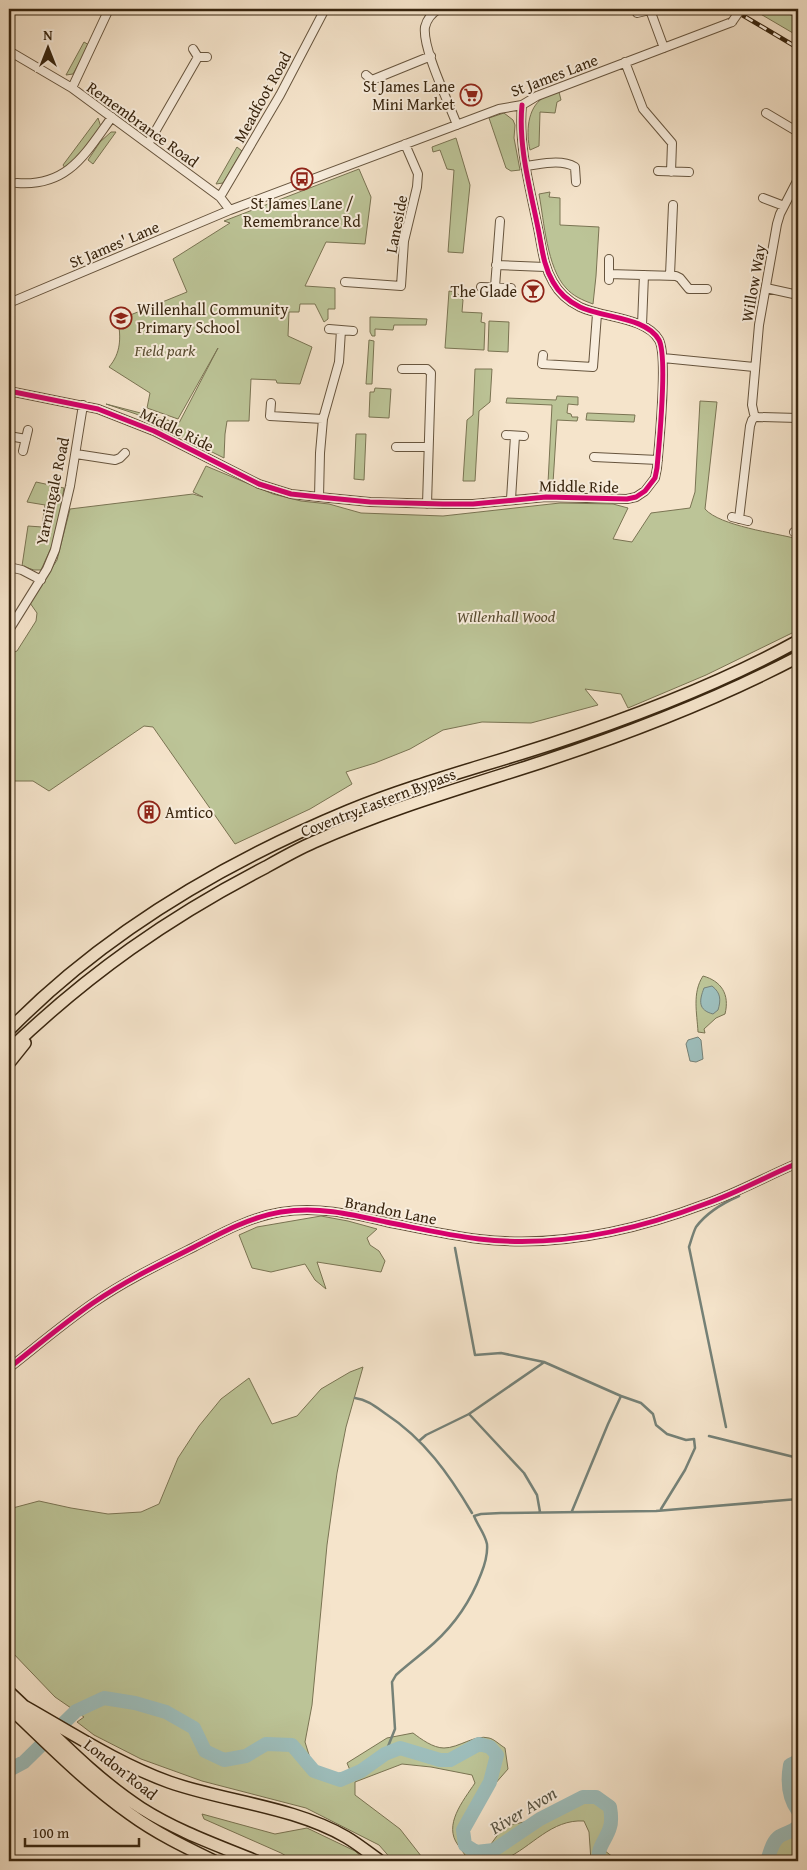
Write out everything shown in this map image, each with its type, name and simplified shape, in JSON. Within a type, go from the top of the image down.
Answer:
[{"type":"highway","name":"Coventry Eastern Bypass","points":[[9,1030],[42,997],[83,962],[134,925],[202,882],[279,842],[349,811],[414,787],[616,722],[715,682],[763,660],[798,641]]},
{"type":"highway","name":"Coventry Eastern Bypass","points":[[9,1050],[78,987],[154,931],[224,889],[313,842],[391,811],[541,762],[658,720],[728,691],[798,656]]},
{"type":"highway","points":[[9,1024],[42,997]]},
{"type":"highway","points":[[9,1063],[56,1008]]},
{"type":"highway","points":[[9,1692],[24,1706],[33,1718],[128,1765],[171,1782],[219,1797],[281,1812],[328,1828],[347,1837],[380,1861]]},
{"type":"highway","name":"London Road","points":[[9,1707],[33,1718],[96,1788],[131,1815],[168,1838],[214,1861]]},
{"type":"highway","name":"London Road","points":[[70,1757],[142,1808],[176,1827],[256,1861]]},
{"type":"street","points":[[72,88],[109,9]]},
{"type":"street","name":"Meadfoot Road","points":[[220,197],[280,95],[325,9]]},
{"type":"street","points":[[439,9],[434,12],[426,26],[425,35],[457,125]]},
{"type":"street","points":[[635,9],[637,13],[650,10],[664,48]]},
{"type":"street","name":"St James Lane","points":[[230,210],[499,109],[522,104],[537,96],[732,22],[740,9]]},
{"type":"street","name":"Remembrance Road","points":[[9,51],[72,88],[220,197],[230,210]]},
{"type":"street","points":[[148,144],[195,53],[207,56]]},
{"type":"street","points":[[370,81],[431,56]]},
{"type":"street","points":[[625,62],[643,108],[672,143],[671,172]]},
{"type":"street","points":[[522,104],[522,137],[526,166],[545,267],[553,284],[566,298],[579,307],[597,314],[642,325],[644,275]]},
{"type":"street","points":[[766,113],[798,132]]},
{"type":"street","points":[[17,183],[31,184],[62,175],[82,159],[112,117]]},
{"type":"street","name":"Laneside","points":[[345,282],[401,286],[404,241],[418,174],[405,144]]},
{"type":"street","points":[[526,166],[554,163],[570,165],[575,167],[576,182]]},
{"type":"street","points":[[658,171],[689,172]]},
{"type":"street","name":"Willow Way","points":[[756,416],[752,405],[754,367],[777,224],[798,179]]},
{"type":"street","points":[[763,198],[784,206]]},
{"type":"street","points":[[670,275],[673,205]]},
{"type":"street","name":"St James' Lane","points":[[9,303],[230,210]]},
{"type":"street","points":[[495,287],[500,221]]},
{"type":"street","points":[[610,259],[609,277],[670,275],[680,278],[689,288],[707,289]]},
{"type":"street","points":[[496,265],[545,267]]},
{"type":"street","points":[[481,286],[511,288]]},
{"type":"street","points":[[766,288],[798,295]]},
{"type":"street","points":[[543,355],[542,364],[593,367],[597,314]]},
{"type":"street","name":"Middle Ride","points":[[9,391],[82,405],[139,424],[259,484],[291,494],[319,498],[426,504],[473,504],[511,499],[561,497],[616,500],[632,498],[641,494],[653,482],[657,474],[663,358],[660,344],[656,337],[642,325]]},
{"type":"street","points":[[329,329],[353,331]]},
{"type":"street","points":[[319,498],[323,419],[339,362],[341,330]]},
{"type":"street","points":[[663,358],[754,367]]},
{"type":"street","points":[[402,369],[426,369],[431,373],[426,504]]},
{"type":"street","points":[[271,403],[270,416],[323,419]]},
{"type":"street","name":"Yarningale Road","points":[[9,630],[41,580],[55,550],[76,454],[82,405]]},
{"type":"street","points":[[748,521],[736,518],[752,420],[756,416],[798,418]]},
{"type":"street","points":[[23,451],[28,430]]},
{"type":"street","points":[[506,435],[524,436]]},
{"type":"street","points":[[9,436],[26,438]]},
{"type":"street","points":[[511,499],[515,436]]},
{"type":"street","points":[[396,447],[428,448]]},
{"type":"street","points":[[76,454],[115,460],[125,453]]},
{"type":"street","points":[[594,457],[658,460]]},
{"type":"street","points":[[9,567],[22,570],[41,580]]},
{"type":"street","name":"Brandon Lane","points":[[9,1368],[92,1304],[116,1288],[207,1240],[263,1216],[279,1212],[325,1210],[436,1233],[481,1239],[517,1240],[589,1236],[637,1226],[707,1204],[798,1163]]},
{"type":"green space","points":[[752,9],[780,9],[798,19],[798,36]]},
{"type":"green space","points":[[84,42],[89,45],[73,74],[66,75]]},
{"type":"green space","points":[[559,92],[561,100],[557,102],[555,113],[540,112],[539,146],[530,150],[528,129],[534,108],[543,98]]},
{"type":"green space","points":[[504,113],[513,120],[515,125],[514,138],[520,170],[511,171],[506,168],[489,118]]},
{"type":"green space","points":[[98,118],[101,127],[77,159],[65,168],[63,165]]},
{"type":"green space","points":[[111,132],[116,132],[93,164],[88,160],[100,142]]},
{"type":"green space","points":[[456,138],[470,185],[463,253],[448,252],[454,170],[447,169],[440,150],[433,152],[432,147]]},
{"type":"green space","points":[[237,147],[242,151],[223,183],[216,184]]},
{"type":"green space","name":"Field park","points":[[359,169],[371,197],[365,244],[326,242],[305,286],[335,288],[335,309],[328,309],[328,319],[324,322],[315,304],[300,304],[299,312],[289,312],[288,336],[312,347],[300,384],[277,383],[276,380],[251,379],[249,421],[227,421],[224,458],[136,414],[106,404],[179,423],[218,348],[178,419],[147,408],[150,393],[109,367],[118,351],[120,333],[118,320],[187,292],[173,259],[230,223],[224,221]]},
{"type":"green space","points":[[550,192],[549,197],[560,198],[560,225],[599,227],[593,304],[578,298],[569,291],[554,269],[547,244],[539,194]]},
{"type":"green space","points":[[449,291],[456,292],[463,300],[462,312],[482,313],[481,322],[485,323],[484,350],[445,348]]},
{"type":"green space","points":[[370,317],[427,319],[426,325],[394,325],[393,330],[375,329],[375,336],[372,336],[370,332]]},
{"type":"green space","points":[[489,321],[509,322],[508,352],[488,351]]},
{"type":"green space","points":[[369,340],[374,341],[372,384],[366,384]]},
{"type":"green space","points":[[475,369],[492,369],[490,402],[479,411],[475,481],[463,481],[467,420],[473,415]]},
{"type":"green space","points":[[375,388],[391,389],[389,418],[369,417],[370,392],[374,392]]},
{"type":"green space","points":[[557,396],[578,397],[578,405],[568,404],[567,413],[571,414],[572,417],[578,417],[577,421],[557,420],[553,483],[548,483],[552,405],[506,403],[507,398],[556,400]]},
{"type":"green space","name":"Willenhall Wood","points":[[700,401],[717,402],[705,509],[712,515],[735,524],[798,539],[798,630],[706,675],[628,708],[621,694],[585,689],[598,705],[531,723],[482,722],[443,730],[410,749],[346,772],[352,784],[310,809],[235,844],[153,727],[144,726],[49,791],[33,781],[9,781],[9,654],[17,651],[36,621],[37,613],[30,603],[57,560],[70,509],[193,494],[203,497],[193,492],[206,466],[273,494],[301,501],[329,504],[361,513],[443,516],[560,503],[613,504],[628,508],[613,539],[632,542],[651,513],[690,508],[695,492]]},
{"type":"green space","points":[[587,413],[635,415],[634,422],[586,420]]},
{"type":"green space","points":[[356,434],[366,434],[364,480],[354,479]]},
{"type":"green space","points":[[36,482],[64,488],[55,539],[41,570],[22,566],[28,526],[42,527],[45,505],[27,502]]},
{"type":"green space","points":[[703,976],[715,981],[723,989],[726,1000],[725,1014],[716,1018],[704,1029],[705,1033],[698,1032],[696,1010],[697,989]]},
{"type":"green space","points":[[321,1216],[377,1229],[367,1238],[370,1245],[379,1251],[385,1261],[381,1272],[317,1262],[326,1289],[315,1280],[305,1264],[271,1272],[252,1268],[239,1235],[257,1227]]},
{"type":"green space","points":[[363,1367],[346,1427],[337,1473],[327,1545],[312,1705],[305,1742],[314,1771],[340,1780],[352,1775],[347,1763],[387,1738],[413,1733],[431,1745],[440,1748],[455,1746],[473,1739],[489,1738],[505,1748],[508,1769],[494,1785],[481,1810],[463,1830],[465,1845],[476,1852],[486,1851],[504,1826],[540,1819],[583,1797],[596,1797],[610,1807],[611,1827],[600,1847],[618,1861],[591,1861],[589,1832],[584,1821],[562,1824],[515,1854],[500,1861],[479,1862],[473,1860],[465,1855],[459,1846],[454,1837],[453,1829],[456,1813],[475,1783],[472,1775],[431,1767],[402,1764],[355,1782],[355,1795],[400,1829],[425,1861],[393,1861],[379,1845],[306,1808],[202,1781],[141,1759],[94,1735],[77,1722],[84,1717],[55,1697],[9,1649],[9,1509],[39,1501],[108,1514],[141,1512],[159,1504],[178,1458],[199,1426],[221,1399],[249,1378],[272,1424],[297,1416],[321,1389],[350,1372]]},
{"type":"green space","points":[[798,1761],[798,1811],[790,1795],[789,1777],[790,1765]]},
{"type":"green space","points":[[202,1814],[275,1834],[307,1828],[355,1851],[366,1861],[295,1861],[204,1819]]},
{"type":"green space","points":[[798,1826],[798,1861],[767,1861],[777,1838]]},
{"type":"water","points":[[712,986],[719,994],[720,1000],[718,1010],[713,1014],[705,1010],[701,1004],[704,988]]},
{"type":"water","points":[[698,1037],[701,1040],[703,1059],[696,1062],[690,1061],[686,1044],[688,1040]]},
{"type":"waterway","points":[[726,1427],[689,1247],[695,1229],[700,1222],[716,1208],[739,1196]]},
{"type":"waterway","points":[[455,1248],[475,1355],[501,1353],[544,1362],[641,1403],[653,1414],[656,1425],[667,1434],[686,1440],[694,1439],[695,1448],[685,1470],[661,1509]]},
{"type":"waterway","points":[[419,1441],[426,1435],[469,1414],[543,1363]]},
{"type":"waterway","points":[[572,1511],[621,1396]]},
{"type":"waterway","points":[[355,1398],[375,1406],[400,1424],[424,1446],[445,1471],[472,1513]]},
{"type":"waterway","points":[[469,1414],[524,1473],[537,1495],[540,1512]]},
{"type":"waterway","points":[[709,1436],[798,1458]]},
{"type":"waterway","points":[[385,1754],[395,1729],[392,1682],[396,1675],[442,1636],[455,1620],[477,1584],[485,1563],[487,1544],[474,1516],[501,1513],[656,1511],[798,1499]]},
{"type":"waterway","name":"River Avon","points":[[9,1770],[24,1762],[76,1711],[104,1698],[135,1703],[166,1712],[194,1728],[205,1751],[224,1760],[246,1756],[266,1744],[292,1745],[314,1771],[340,1780],[361,1771],[385,1754],[400,1748],[440,1760],[450,1760],[479,1744],[490,1747],[497,1755],[490,1782],[463,1830],[465,1845],[476,1852],[494,1850],[540,1819],[583,1797],[596,1797],[610,1807],[611,1817],[609,1831],[599,1852],[599,1861]]},
{"type":"waterway","name":"River Avon","points":[[798,1761],[790,1765],[789,1777],[790,1795],[798,1811]]},
{"type":"waterway","name":"River Avon","points":[[767,1861],[777,1838],[798,1826]]},
{"type":"railway","points":[[732,9],[798,48]]},
{"type":"cycle path","points":[[9,391],[98,409],[154,431],[259,484],[291,494],[370,502],[443,504],[473,504],[546,497],[627,499],[636,497],[645,491],[655,478],[657,468],[663,382],[662,349],[659,340],[653,332],[634,322],[580,307],[569,300],[555,286],[543,256],[523,151],[522,105]]},
{"type":"cycle path","points":[[9,1368],[93,1303],[118,1287],[225,1231],[269,1214],[294,1210],[321,1210],[479,1239],[508,1241],[565,1239],[622,1229],[678,1214],[729,1195],[798,1163]]},
{"type":"place","name":"St James Lane Mini Market","points":[[471,95]]},
{"type":"place","name":"St James Lane / Remembrance Rd","points":[[302,179]]},
{"type":"place","name":"The Glade","points":[[533,291]]},
{"type":"place","name":"Willenhall Community Primary School","points":[[121,318]]},
{"type":"place","name":"Amtico","points":[[149,812]]}]
